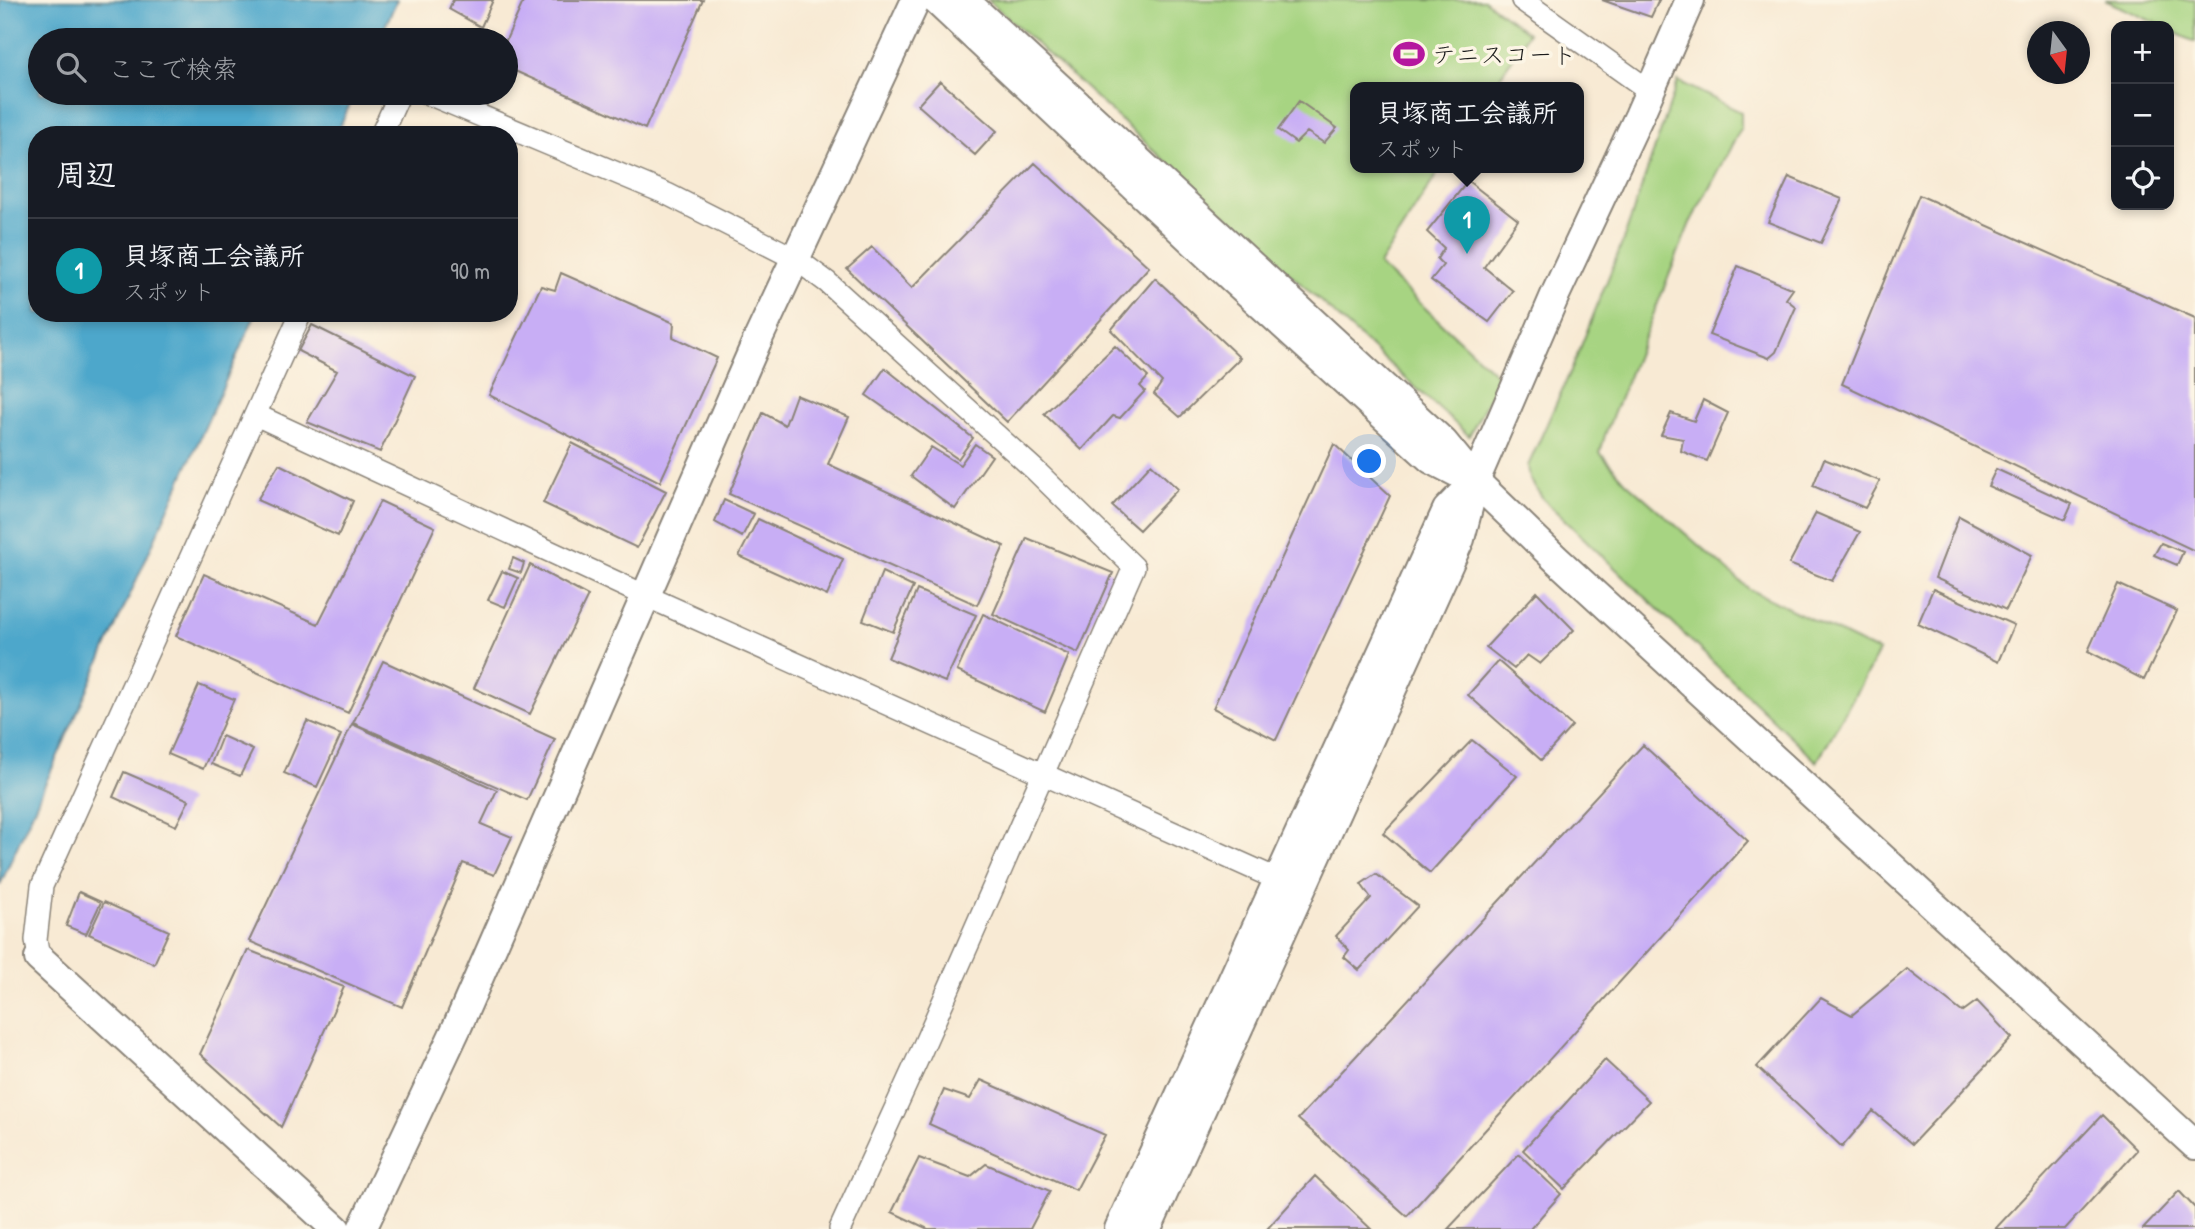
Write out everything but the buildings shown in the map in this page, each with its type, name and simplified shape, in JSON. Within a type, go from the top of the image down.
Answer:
[{"type":"street","points":[[362,1229],[458,1025],[757,341],[916,0]]},
{"type":"street","points":[[936,0],[1232,278],[1431,459],[1475,481]]},
{"type":"street","points":[[964,0],[1443,442],[1475,481],[1556,559],[2195,1144]]},
{"type":"street","points":[[1522,0],[1650,91]]},
{"type":"street","points":[[1147,1229],[1447,510],[1475,481],[1556,293],[1690,0]]},
{"type":"street","points":[[385,126],[395,105]]},
{"type":"street","points":[[455,105],[505,126]]},
{"type":"street","points":[[518,132],[667,194],[796,258],[827,282],[1025,461],[1134,567],[1044,775],[840,1229]]},
{"type":"street","points":[[297,322],[42,886],[36,940],[39,958],[336,1229]]},
{"type":"street","points":[[256,415],[646,596],[1289,884]]},
{"type":"street","points":[[1119,1229],[1289,884]]},
{"type":"green space","points":[[988,0],[1484,0],[1528,33],[1497,82],[1350,82],[1350,173],[1438,173],[1379,265],[1500,378],[1469,436]]},
{"type":"green space","points":[[2105,0],[2195,0],[2195,42],[2174,32],[2174,21],[2151,21]]},
{"type":"green space","points":[[1678,81],[1741,112],[1741,128],[1690,223],[1600,453],[1626,482],[1749,589],[1879,652],[1817,762],[1543,499],[1530,479],[1528,466],[1573,366],[1623,241]]},
{"type":"water","points":[[0,0],[397,0],[384,28],[28,28],[28,105],[350,105],[340,126],[28,126],[28,322],[252,322],[0,885]]},
{"type":"place","name":"テニスコート","points":[[1409,54]]},
{"type":"place","name":"貝塚商工会議所","points":[[1467,254]]}]
